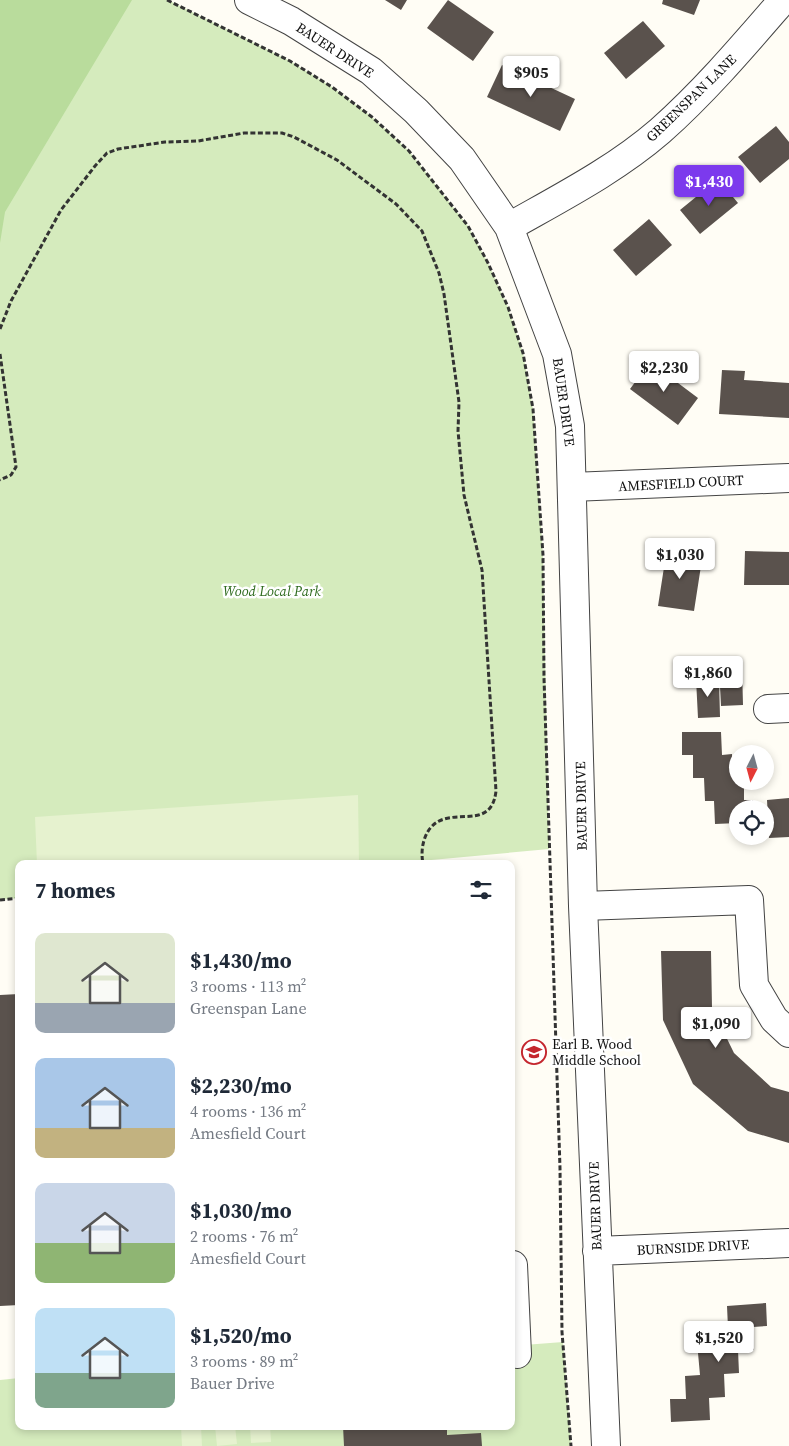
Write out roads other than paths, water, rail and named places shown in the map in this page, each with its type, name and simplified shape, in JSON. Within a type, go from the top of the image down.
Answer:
[{"type":"street","name":"BAUER DRIVE","points":[[249,0],[291,21],[371,71],[416,112],[462,160],[508,227],[558,354],[570,426],[583,906],[606,1446]]},
{"type":"street","name":"GREENSPAN LANE","points":[[508,227],[604,173],[659,131],[734,58],[783,0]]},
{"type":"street","name":"AMESFIELD COURT","points":[[572,487],[789,478]]},
{"type":"street","points":[[583,906],[749,900],[754,985],[774,1019],[789,1033]]},
{"type":"street","name":"BURNSIDE DRIVE","points":[[597,1251],[789,1243]]},
{"type":"street","points":[[515,1310],[517,1354]]},
{"type":"place","name":"Earl B. Wood Middle School","points":[[534,1052]]},
{"type":"park label","name":"Wood Local Park","points":[[272,591]]}]
